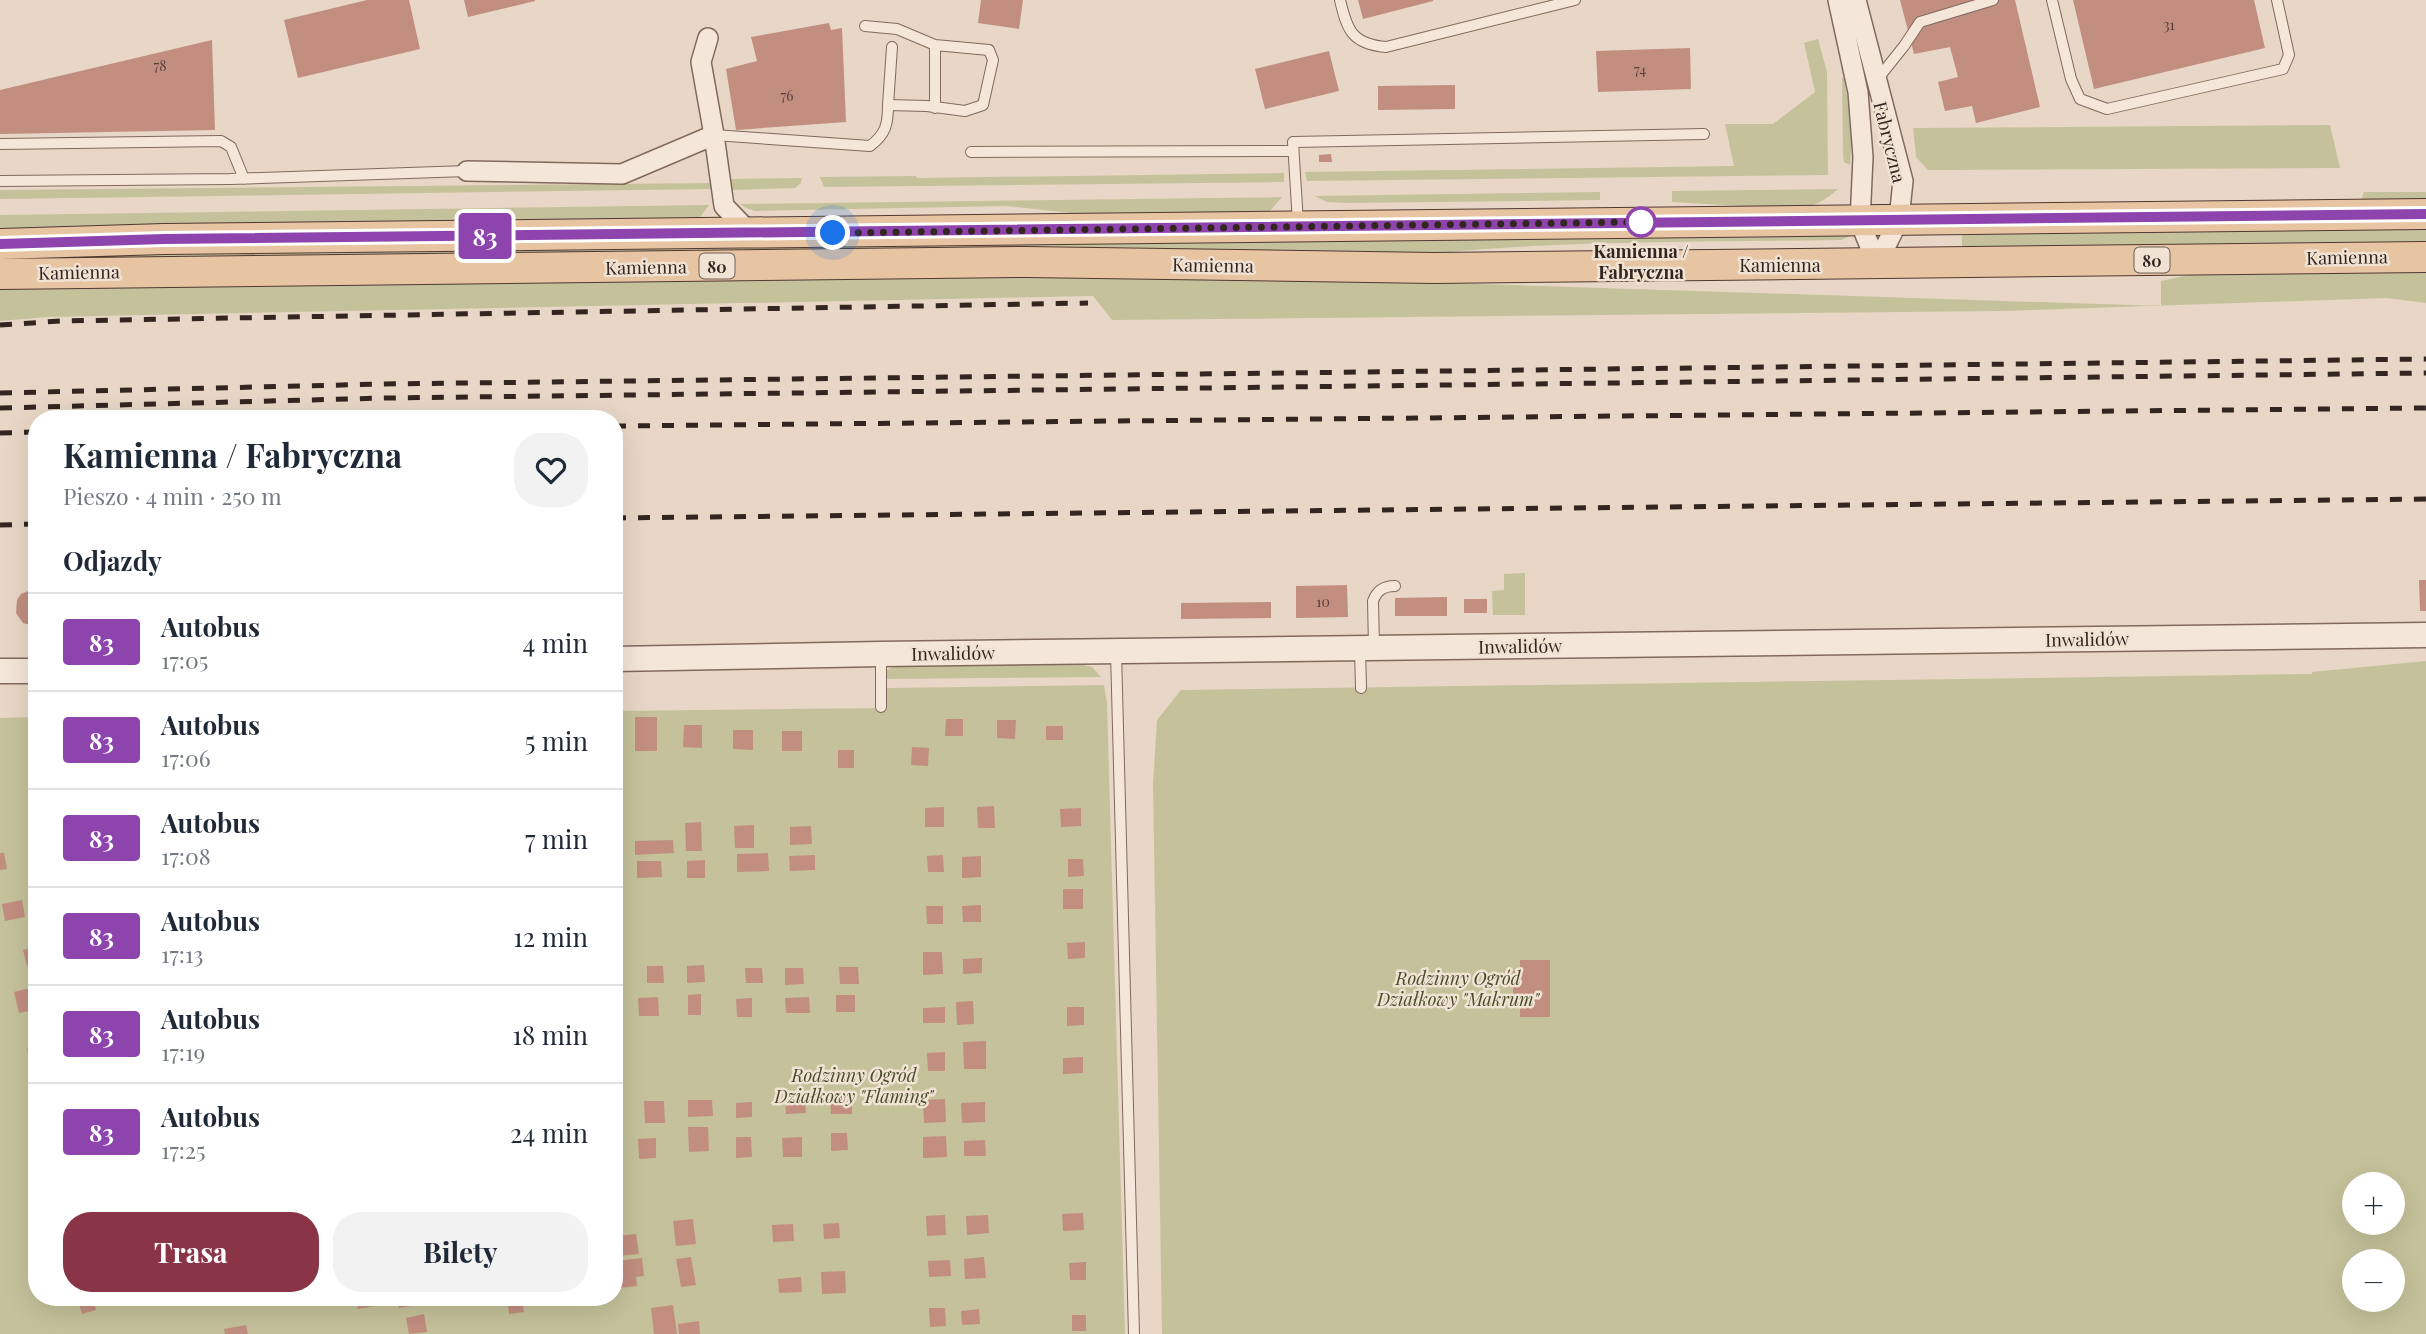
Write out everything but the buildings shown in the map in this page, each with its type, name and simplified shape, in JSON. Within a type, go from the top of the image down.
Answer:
[{"type":"main road","name":"Kamienna","points":[[0,244],[164,239],[2426,214]]},
{"type":"main road","name":"Kamienna","points":[[0,274],[1026,262],[1434,268],[2426,257]]},
{"type":"street","name":"Fabryczna","points":[[1838,0],[1858,92],[1863,157],[1860,222],[1877,264]]},
{"type":"street","name":"Fabryczna","points":[[1856,0],[1903,181],[1899,219],[1877,264]]},
{"type":"street","points":[[708,38],[701,62],[724,206],[751,234]]},
{"type":"street","points":[[467,171],[622,174],[714,135]]},
{"type":"street","points":[[702,234],[724,206]]},
{"type":"street","name":"Inwalidów","points":[[623,659],[2426,635]]},
{"type":"street","points":[[0,671],[28,671]]},
{"type":"lane","points":[[1340,0],[1346,25],[1352,33],[1368,44],[1386,47],[1575,0]]},
{"type":"lane","points":[[1875,81],[1920,22],[1993,0]]},
{"type":"lane","points":[[2052,0],[2071,79],[2080,99],[2107,109],[2283,68],[2289,55],[2277,0]]},
{"type":"lane","points":[[865,26],[897,29],[935,45],[989,50],[993,60],[983,105],[965,111],[888,105]]},
{"type":"lane","points":[[935,45],[935,108]]},
{"type":"lane","points":[[714,135],[870,146],[881,138],[888,125],[892,47]]},
{"type":"lane","points":[[1298,227],[1293,142],[1704,134]]},
{"type":"lane","points":[[0,144],[221,141],[231,147],[244,179]]},
{"type":"lane","points":[[971,152],[1293,151]]},
{"type":"lane","points":[[0,181],[244,179],[467,171]]},
{"type":"lane","points":[[1361,688],[1373,601],[1379,590],[1395,586]]},
{"type":"lane","points":[[1116,651],[1134,1334]]},
{"type":"lane","points":[[881,654],[881,707]]},
{"type":"green space","points":[[1818,39],[1827,72],[1828,175],[1307,181],[1305,172],[1734,166],[1725,124],[1773,124],[1815,92],[1804,43]]},
{"type":"green space","points":[[1842,78],[1850,121],[1850,165],[1844,162],[1843,154]]},
{"type":"green space","points":[[2330,125],[2340,168],[1928,170],[1916,157],[1913,128]]},
{"type":"green space","points":[[1284,173],[1284,182],[824,187],[820,177],[917,178]]},
{"type":"green space","points":[[802,178],[795,188],[732,190],[731,179]]},
{"type":"green space","points":[[711,183],[711,189],[0,199],[0,190]]},
{"type":"green space","points":[[1838,189],[1817,204],[1793,209],[1672,202],[1672,191]]},
{"type":"green space","points":[[1600,192],[1600,200],[1347,203],[1327,202],[1314,196]]},
{"type":"green space","points":[[2364,192],[2426,192],[2426,200],[2361,200]]},
{"type":"green space","points":[[1282,197],[1270,211],[1254,216],[1108,217],[1006,206],[755,211],[740,204]]},
{"type":"green space","points":[[709,205],[698,220],[0,233],[0,215]]},
{"type":"green space","points":[[2426,227],[2426,246],[1962,252],[1962,231]]},
{"type":"green space","points":[[1854,231],[1853,235],[1841,240],[1590,244],[1439,253],[0,264],[0,257]]},
{"type":"green space","points":[[2426,269],[2426,303],[2387,298],[2161,306],[2161,281],[2207,271]]},
{"type":"green space","points":[[1203,275],[2155,306],[2002,311],[1112,320],[1093,296],[47,317],[0,321],[0,289]]},
{"type":"green space","points":[[1525,573],[1525,615],[1493,615],[1492,591],[1504,590],[1504,574]]},
{"type":"green space","name":"Rodzinny Ogród Działkowy \"Makrum\"","points":[[2426,661],[2426,1334],[1162,1334],[1153,784],[1157,720],[1181,690],[2312,674]]},
{"type":"green space","points":[[1075,663],[1092,667],[1101,677],[887,679],[887,670],[893,667]]},
{"type":"green space","name":"Rodzinny Ogród Działkowy \"Flaming\"","points":[[1104,685],[1107,702],[1125,1334],[0,1334],[0,718],[28,717],[28,1306],[623,1306],[623,711],[887,708],[887,688]]},
{"type":"railway","points":[[0,325],[61,321],[1088,303]]},
{"type":"railway","points":[[0,393],[384,384],[2426,359]]},
{"type":"railway","points":[[0,408],[386,398],[2426,373]]},
{"type":"railway","points":[[623,426],[2426,408]]},
{"type":"railway","points":[[0,433],[28,432]]},
{"type":"railway","points":[[623,518],[2426,499]]},
{"type":"railway","points":[[0,525],[28,524]]},
{"type":"bus line","name":"83","points":[[0,244],[164,239],[2426,214]]},
{"type":"place","name":"Kamienna / Fabryczna","points":[[1641,222]]},
{"type":"route","points":[[833,233],[1641,222]]}]
